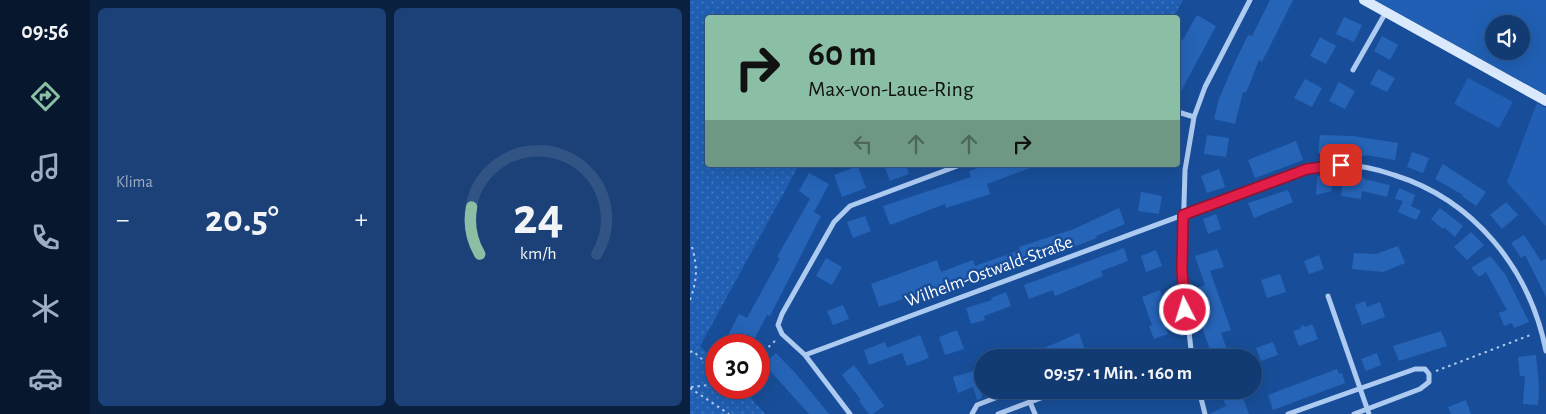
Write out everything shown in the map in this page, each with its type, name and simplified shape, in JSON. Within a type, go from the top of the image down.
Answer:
[{"type":"street","points":[[1191,349],[1182,280],[1185,170],[1194,117],[1205,87],[1250,0]]},
{"type":"street","points":[[1364,0],[1546,101]]},
{"type":"street","points":[[1353,70],[1386,12]]},
{"type":"street","points":[[1180,113],[1194,117]]},
{"type":"street","name":"Wilhelm-Ostwald-Straße","points":[[805,355],[1307,169],[1341,165],[1375,169],[1416,182],[1446,198],[1472,219],[1500,246],[1520,278],[1536,312],[1546,351]]},
{"type":"street","points":[[850,414],[805,355],[782,334],[778,325],[782,314],[834,222],[850,206],[955,167]]},
{"type":"street","points":[[1328,296],[1368,411]]},
{"type":"street","points":[[1288,414],[1415,369],[1425,369],[1429,374],[1429,382],[1420,389],[1368,411],[1354,414]]},
{"type":"street","points":[[972,414],[977,405],[993,399]]},
{"type":"street","points":[[998,414],[1038,399]]},
{"type":"street","points":[[1201,399],[1205,414]]},
{"type":"street","points":[[1030,402],[1035,414]]},
{"type":"path","points":[[690,300],[697,281],[697,265],[692,247]]},
{"type":"path","points":[[1429,374],[1516,342],[1527,334],[1542,331]]},
{"type":"path","points":[[770,345],[782,334]]},
{"type":"path","points":[[690,352],[693,351],[705,359]]},
{"type":"path","points":[[690,388],[705,386]]},
{"type":"path","points":[[690,388],[730,414]]},
{"type":"shaded area","points":[[690,0],[1183,0],[1175,15],[705,15],[705,167],[798,167],[700,346],[705,351],[705,399],[752,399],[765,414],[690,414]]},
{"type":"shaded area","points":[[1375,0],[1546,0],[1546,95]]},
{"type":"shaded area","points":[[1468,78],[1513,102],[1499,128],[1454,104]]},
{"type":"shaded area","points":[[1537,103],[1546,108],[1546,226],[1507,182]]},
{"type":"building","points":[[1270,0],[1293,0],[1262,62],[1259,60],[1246,93],[1243,92],[1235,124],[1214,119],[1219,99],[1234,64],[1248,35],[1252,36]]},
{"type":"building","points":[[1197,15],[1216,26],[1180,93],[1180,40],[1182,41]]},
{"type":"building","points":[[1344,17],[1362,25],[1354,42],[1336,34]]},
{"type":"building","points":[[1382,36],[1398,45],[1390,60],[1374,51]]},
{"type":"building","points":[[1320,37],[1336,46],[1326,64],[1310,56]]},
{"type":"building","points":[[1378,69],[1395,78],[1387,92],[1370,84]]},
{"type":"building","points":[[1305,79],[1322,88],[1312,107],[1294,98]]},
{"type":"building","points":[[1339,82],[1355,91],[1345,109],[1329,101]]},
{"type":"building","points":[[1207,135],[1229,138],[1226,157],[1204,154]]},
{"type":"building","points":[[1320,135],[1352,136],[1398,143],[1395,160],[1366,155],[1318,153]]},
{"type":"building","points":[[1296,141],[1303,160],[1255,178],[1248,160]]},
{"type":"building","points":[[1412,152],[1429,158],[1423,173],[1407,167]]},
{"type":"building","points":[[1443,164],[1486,192],[1476,206],[1463,195],[1435,179]]},
{"type":"building","points":[[858,167],[866,188],[842,197],[834,175]]},
{"type":"building","points":[[885,167],[907,167],[909,174],[890,181]]},
{"type":"building","points":[[981,167],[1033,167],[987,184],[990,194],[946,208],[945,204],[890,225],[883,206],[971,177],[969,171]]},
{"type":"building","points":[[1219,169],[1225,187],[1207,193],[1201,176]]},
{"type":"building","points":[[809,173],[829,184],[814,212],[821,216],[770,316],[767,315],[757,334],[729,334],[739,314],[747,318],[780,258],[777,257],[810,199],[799,191]]},
{"type":"building","points":[[1329,174],[1332,191],[1316,195],[1317,176]]},
{"type":"building","points":[[1344,174],[1364,177],[1364,179],[1390,185],[1387,197],[1362,191],[1361,199],[1341,196]]},
{"type":"building","points":[[1399,188],[1415,195],[1411,206],[1421,211],[1416,220],[1398,212],[1403,201],[1395,199]]},
{"type":"building","points":[[1288,190],[1293,202],[1254,218],[1248,203]]},
{"type":"building","points":[[1141,192],[1162,196],[1159,214],[1138,211]]},
{"type":"building","points":[[1506,202],[1518,215],[1502,229],[1490,215]]},
{"type":"building","points":[[1119,208],[1125,224],[1096,236],[1097,238],[1047,257],[1046,254],[989,275],[987,271],[879,307],[871,284],[937,260],[941,272],[973,260],[975,266],[1020,250],[1019,247],[1074,229]]},
{"type":"building","points":[[1440,208],[1463,226],[1455,237],[1431,219]]},
{"type":"building","points":[[1216,214],[1221,229],[1208,234],[1203,219]]},
{"type":"building","points":[[865,216],[871,231],[853,238],[847,222]]},
{"type":"building","points":[[1471,232],[1484,245],[1467,260],[1454,247]]},
{"type":"building","points":[[1524,235],[1541,261],[1546,259],[1546,297],[1525,255],[1521,258],[1511,243]]},
{"type":"building","points":[[1398,246],[1405,263],[1383,272],[1352,269],[1354,253],[1376,254]]},
{"type":"building","points":[[1124,248],[1128,261],[1101,271],[1103,276],[1055,296],[1053,290],[1029,299],[1024,285]]},
{"type":"building","points":[[1217,249],[1224,267],[1210,271],[1231,330],[1221,333],[1227,349],[1210,349],[1199,319],[1208,316],[1197,288],[1205,285],[1195,256]]},
{"type":"building","points":[[1156,250],[1162,266],[1146,272],[1141,256]]},
{"type":"building","points":[[1319,255],[1324,269],[1309,274],[1304,261]]},
{"type":"building","points":[[1490,256],[1505,274],[1529,322],[1514,328],[1512,323],[1504,326],[1499,313],[1507,310],[1486,272],[1479,277],[1471,268]]},
{"type":"building","points":[[826,258],[842,267],[832,285],[816,276]]},
{"type":"building","points":[[1280,274],[1286,292],[1267,298],[1261,280]]},
{"type":"building","points":[[1160,290],[1165,304],[1158,306],[1168,334],[1154,339],[1149,326],[1152,325],[1142,297]]},
{"type":"building","points":[[1006,292],[1011,306],[984,316],[985,320],[971,324],[966,308],[992,300],[991,298]]},
{"type":"building","points":[[1365,301],[1367,307],[1380,302],[1385,317],[1362,325],[1355,305]]},
{"type":"building","points":[[843,305],[849,319],[833,325],[827,311]]},
{"type":"building","points":[[1312,324],[1318,339],[1299,346],[1293,331],[1300,329],[1302,325],[1306,327]]},
{"type":"building","points":[[957,330],[964,349],[945,355],[939,337]]},
{"type":"building","points":[[1441,331],[1447,346],[1399,361],[1393,346]]},
{"type":"building","points":[[1079,333],[1085,349],[1042,349]]},
{"type":"building","points":[[920,335],[929,358],[907,366],[902,353],[869,365],[864,350],[885,342],[887,348]]},
{"type":"building","points":[[1273,342],[1278,355],[1262,361],[1262,349],[1256,348]]},
{"type":"building","points":[[776,353],[829,414],[809,414],[770,371],[770,358]]},
{"type":"building","points":[[1377,353],[1381,365],[1366,371],[1361,359]]},
{"type":"building","points":[[1536,355],[1539,386],[1538,405],[1523,404],[1525,376],[1520,376],[1518,357]]},
{"type":"building","points":[[854,365],[884,406],[873,414],[869,414],[842,375]]},
{"type":"building","points":[[1337,369],[1339,374],[1342,373],[1345,383],[1273,410],[1268,395]]},
{"type":"building","points":[[974,371],[974,390],[973,387],[958,393],[953,377]]},
{"type":"building","points":[[1223,399],[1243,399],[1249,414],[1209,414],[1226,406]]},
{"type":"building","points":[[1466,400],[1471,414],[1451,414],[1448,407]]},
{"type":"route","points":[[1185,310],[1182,271],[1183,215],[1307,169],[1341,165]]}]
